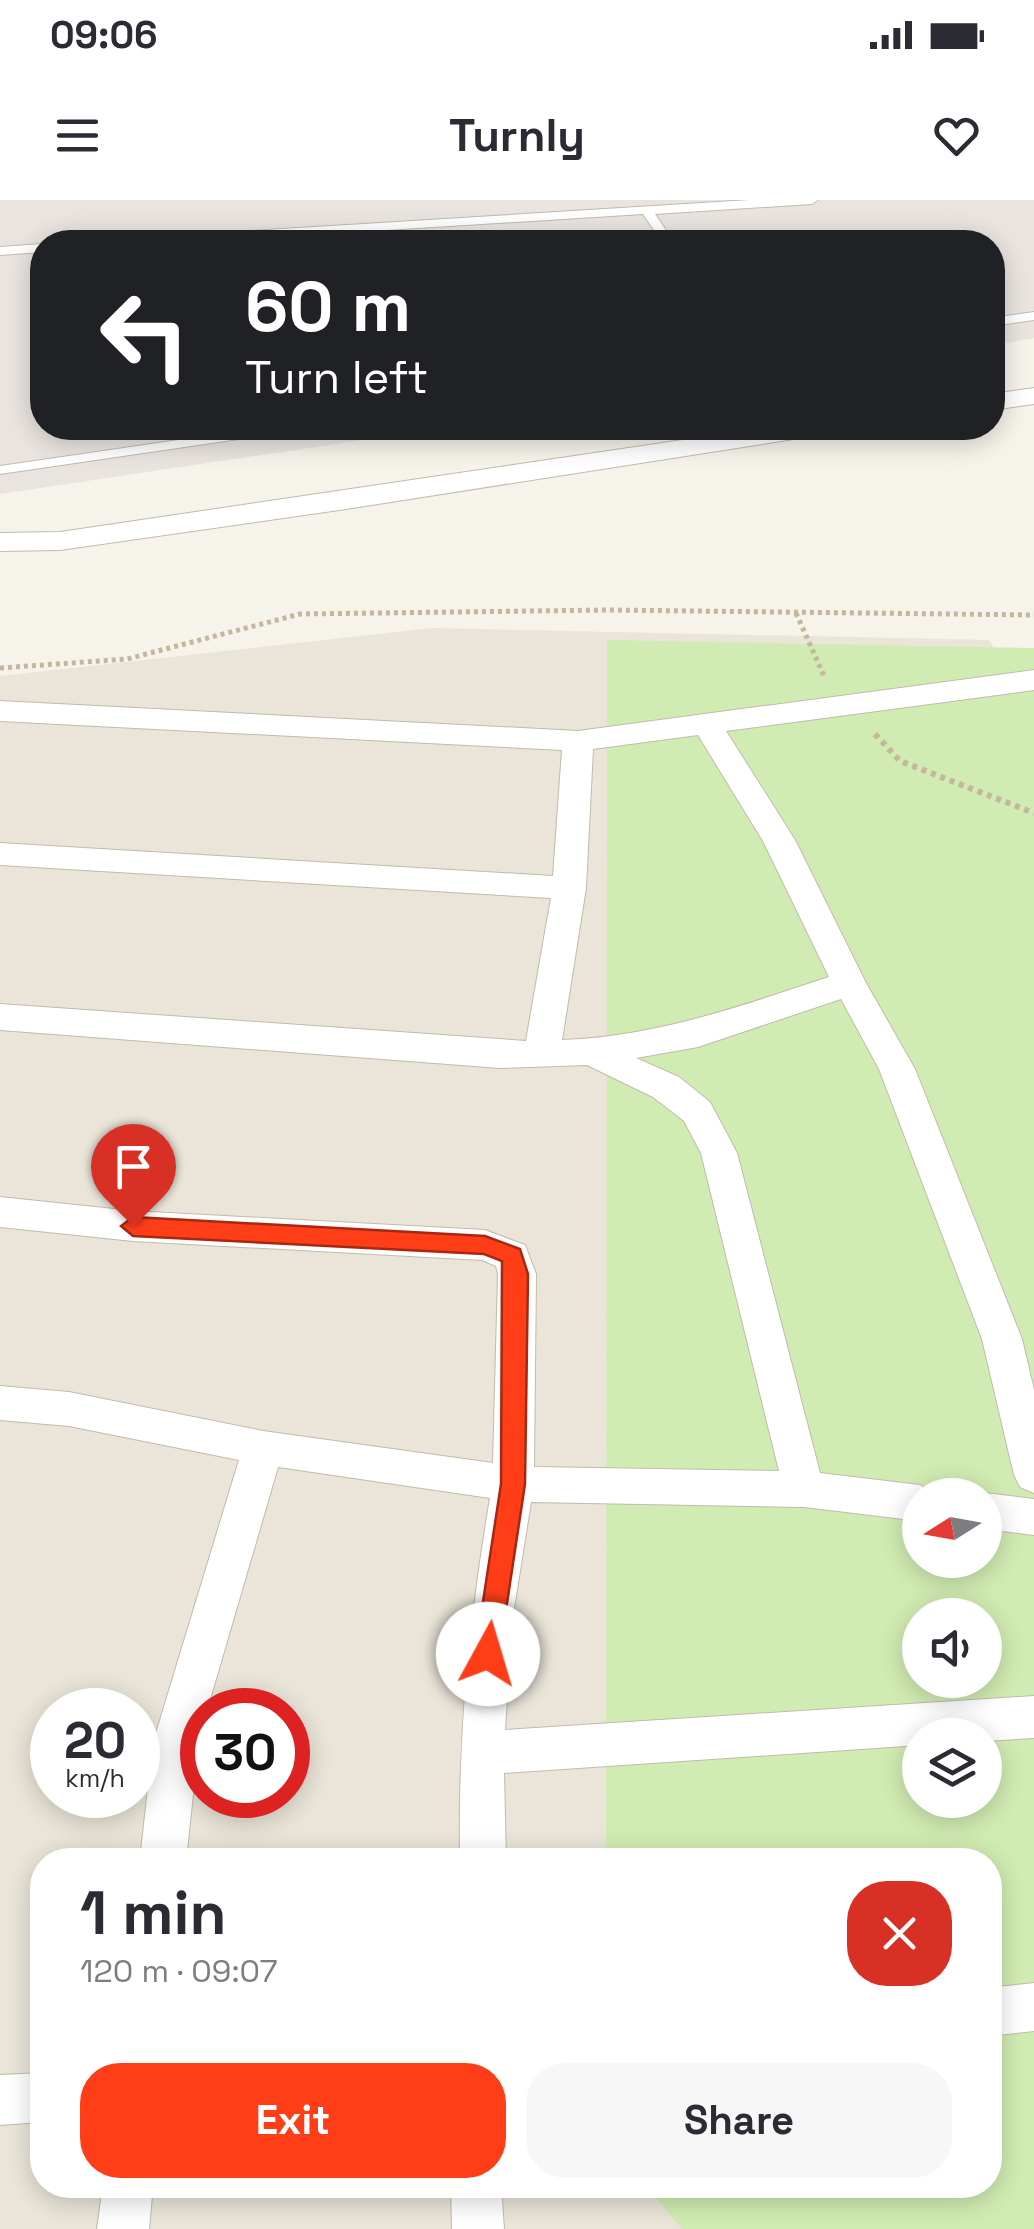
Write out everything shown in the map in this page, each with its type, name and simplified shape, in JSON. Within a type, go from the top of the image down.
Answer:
[{"type":"street","points":[[1005,400],[1034,396]]},
{"type":"street","points":[[0,542],[60,541],[346,502],[737,440]]},
{"type":"street","points":[[0,710],[578,741],[1034,680]]},
{"type":"street","points":[[708,725],[779,840],[897,1069],[1002,1339],[1034,1476]]},
{"type":"street","points":[[542,1054],[570,888],[578,741]]},
{"type":"street","points":[[0,854],[570,888]]},
{"type":"street","points":[[0,1018],[542,1054],[591,1052],[698,1034],[850,984]]},
{"type":"street","points":[[591,1052],[666,1087],[698,1112],[719,1154],[804,1488]]},
{"type":"street","points":[[0,1212],[133,1226],[485,1245],[512,1256],[516,1274],[513,1484],[490,1622],[482,1753],[483,1848]]},
{"type":"street","points":[[0,1403],[68,1408],[263,1448],[513,1484],[804,1488],[902,1501]]},
{"type":"street","points":[[164,1848],[175,1742],[263,1448]]},
{"type":"street","points":[[1002,1513],[1034,1517]]},
{"type":"street","points":[[482,1753],[1024,1714],[1034,1717]]},
{"type":"street","points":[[1002,2011],[1034,2007]]},
{"type":"street","points":[[0,2100],[30,2099]]},
{"type":"street","points":[[123,2229],[127,2198]]},
{"type":"street","points":[[477,2198],[478,2229]]},
{"type":"lane","points":[[334,230],[812,200]]},
{"type":"lane","points":[[647,211],[660,230]]},
{"type":"lane","points":[[0,251],[30,249]]},
{"type":"lane","points":[[1005,320],[1034,316]]},
{"type":"lane","points":[[0,470],[205,440]]},
{"type":"path","points":[[0,668],[126,659],[300,614],[608,610],[1034,615]]},
{"type":"shaded area","points":[[0,200],[1034,200],[1034,338],[1005,343],[1005,230],[30,230],[30,440],[362,440],[0,494]]},
{"type":"shaded area","points":[[432,628],[989,640],[1034,715],[1034,2229],[0,2229],[0,676]]},
{"type":"green space","points":[[607,640],[1034,648],[1034,2229],[682,2229],[656,2198],[1002,2198],[1002,1848],[606,1848]]},
{"type":"route","points":[[133,1226],[485,1245],[512,1256],[516,1274],[513,1484],[488,1654]]}]
